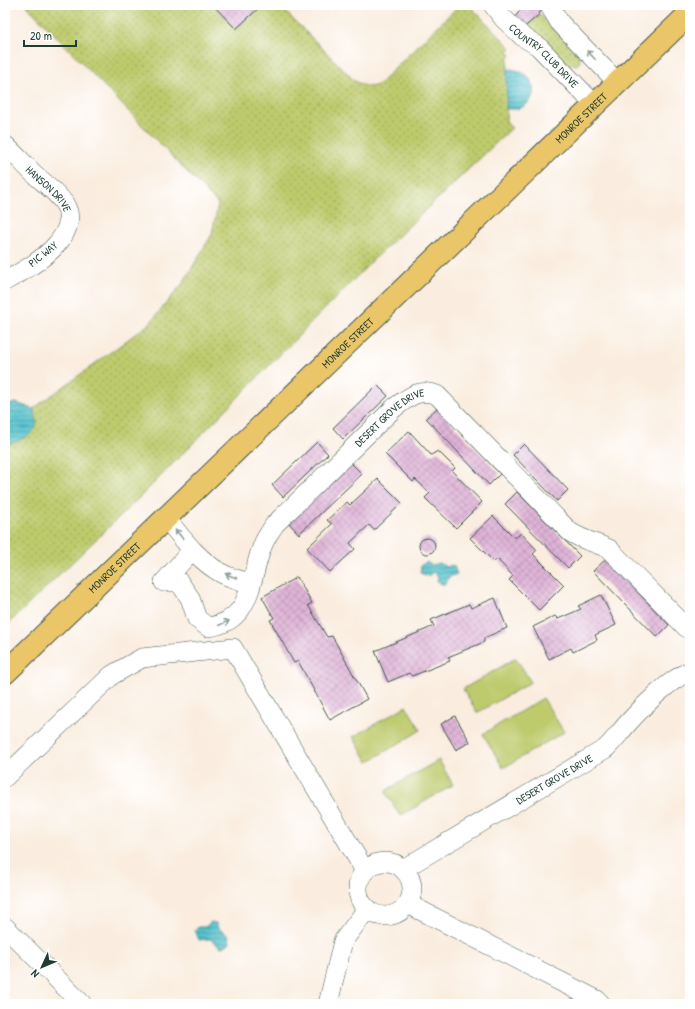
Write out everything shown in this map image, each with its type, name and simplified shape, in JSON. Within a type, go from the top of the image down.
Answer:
[{"type":"main road","name":"MONROE STREET","points":[[5,673],[690,13]]},
{"type":"street","name":"COUNTRY CLUB DRIVE","points":[[493,5],[503,18],[523,37],[538,46],[595,105]]},
{"type":"street","points":[[501,5],[529,32],[538,46]]},
{"type":"street","points":[[535,5],[545,15],[560,23]]},
{"type":"street","points":[[549,5],[560,23],[618,83]]},
{"type":"street","name":"HANSON DRIVE","points":[[5,145],[64,203],[69,219]]},
{"type":"street","name":"PIC WAY","points":[[5,281],[34,263],[59,243],[67,231],[69,219]]},
{"type":"street","name":"DESERT GROVE DRIVE","points":[[192,550],[164,582],[179,582],[190,598],[197,619],[208,627],[222,626],[236,616],[247,601],[250,584],[264,542],[275,524],[394,408],[409,397],[419,393],[429,392],[437,395],[570,532],[584,540],[600,544],[609,549],[687,628]]},
{"type":"street","points":[[166,518],[192,550],[222,573],[250,584]]},
{"type":"street","points":[[5,777],[112,675],[142,658],[233,648],[365,871]]},
{"type":"street","name":"DESERT GROVE DRIVE","points":[[403,869],[605,749],[613,742],[644,706],[679,677],[690,671]]},
{"type":"street","points":[[384,862],[396,865],[403,869],[409,877],[412,886],[408,904],[396,914],[389,916],[381,916],[366,910],[361,903],[358,886],[365,871],[371,866],[384,862]]},
{"type":"street","points":[[408,904],[590,996],[601,1004]]},
{"type":"street","points":[[328,1004],[343,941],[366,910]]},
{"type":"street","points":[[5,927],[82,1004]]},
{"type":"green space","points":[[26,5],[213,5],[236,29],[262,5],[279,5],[355,81],[370,87],[379,84],[455,9],[452,5],[469,5],[511,48],[508,51],[511,55],[508,59],[506,122],[512,128],[374,259],[144,493],[5,627],[5,406],[16,403],[33,409],[149,324],[183,283],[212,234],[218,204]]},
{"type":"green space","points":[[540,14],[579,55],[580,62],[577,65],[568,65],[529,25]]},
{"type":"green space","points":[[516,658],[531,682],[477,713],[463,689]]},
{"type":"green space","points":[[543,698],[564,732],[503,768],[483,734]]},
{"type":"green space","points":[[406,706],[421,730],[368,762],[353,737]]},
{"type":"green space","points":[[439,760],[453,785],[400,816],[385,791]]},
{"type":"water","points":[[507,69],[522,73],[532,82],[533,95],[530,101],[520,108],[506,109]]},
{"type":"water","points":[[16,403],[33,409],[36,417],[36,424],[31,434],[5,445],[5,406]]},
{"type":"water","points":[[427,562],[431,565],[440,563],[446,567],[451,565],[454,566],[457,574],[449,577],[445,585],[437,582],[438,576],[433,572],[428,576],[420,573],[421,565]]},
{"type":"water","points":[[211,922],[216,923],[218,928],[229,936],[230,942],[227,945],[221,947],[210,939],[199,940],[195,930],[198,927],[205,927]]},
{"type":"building","points":[[213,5],[262,5],[236,29]]},
{"type":"building","points":[[524,5],[543,5],[545,7],[539,13],[540,14],[522,29],[513,20]]},
{"type":"building","points":[[377,385],[388,396],[343,439],[333,428]]},
{"type":"building","points":[[437,408],[500,474],[489,485],[426,418]]},
{"type":"building","points":[[409,431],[431,455],[438,451],[455,468],[452,471],[482,502],[456,528],[425,498],[430,493],[415,479],[413,482],[385,454]]},
{"type":"building","points":[[317,442],[328,454],[283,497],[272,485]]},
{"type":"building","points":[[524,444],[568,490],[557,501],[513,455]]},
{"type":"building","points":[[350,462],[362,474],[299,534],[287,521]]},
{"type":"building","points":[[378,479],[402,503],[374,530],[369,525],[350,543],[355,549],[330,572],[307,548],[332,524],[327,520],[347,502],[350,505]]},
{"type":"building","points":[[517,492],[580,556],[568,568],[505,504]]},
{"type":"building","points":[[493,516],[515,538],[521,533],[537,550],[533,554],[564,585],[539,610],[509,580],[513,576],[497,559],[494,562],[470,538]]},
{"type":"building","points":[[427,538],[433,540],[435,546],[433,552],[427,554],[421,552],[419,546],[421,540]]},
{"type":"building","points":[[606,559],[669,625],[657,637],[593,571]]},
{"type":"building","points":[[297,577],[312,603],[308,605],[327,637],[332,636],[367,699],[330,720],[298,661],[294,663],[270,620],[274,618],[262,597]]},
{"type":"building","points":[[601,595],[616,625],[595,635],[597,640],[573,652],[571,648],[549,659],[533,627],[555,616],[558,619],[581,609],[578,606]]},
{"type":"building","points":[[495,598],[507,628],[484,638],[484,642],[448,657],[450,661],[412,676],[409,673],[388,682],[375,651],[434,626],[431,620],[469,604],[471,608]]},
{"type":"building","points":[[455,716],[470,742],[456,750],[441,724]]}]
